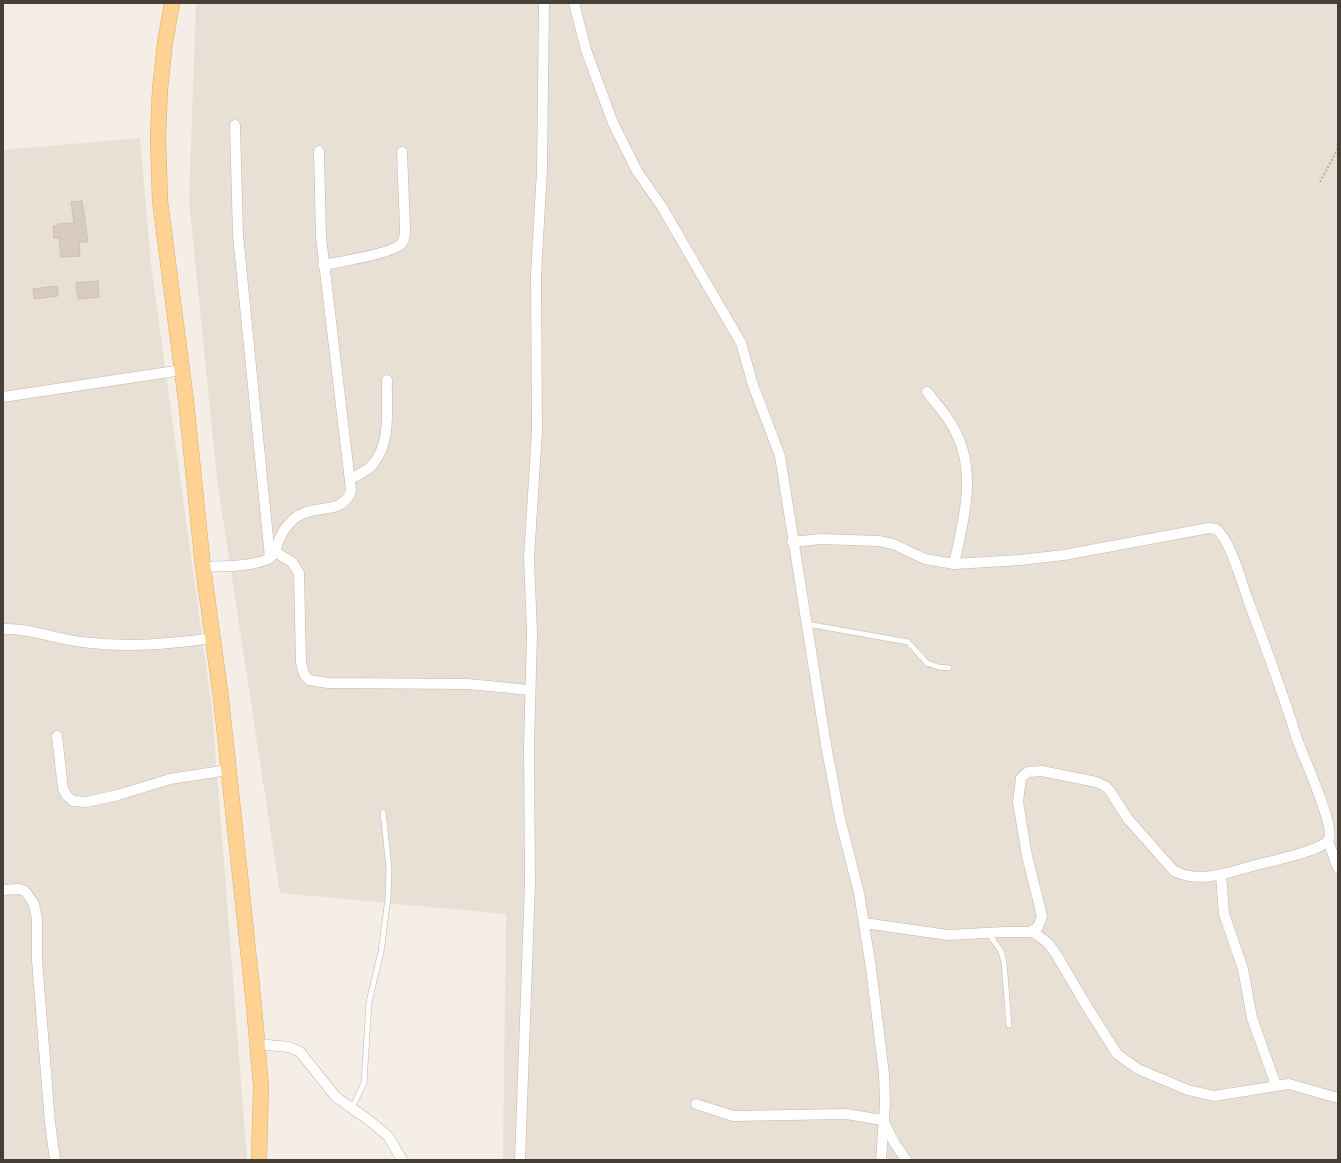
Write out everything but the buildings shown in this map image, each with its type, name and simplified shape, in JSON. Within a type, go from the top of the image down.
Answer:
[{"type":"main road","points":[[172,3],[165,43],[158,137],[160,201],[182,370],[203,567],[213,638],[257,1044],[261,1086],[259,1160]]},
{"type":"street","points":[[520,1160],[530,883],[530,690],[532,633],[529,558],[537,431],[536,274],[542,170],[544,3]]},
{"type":"street","points":[[574,3],[586,50],[613,123],[637,171],[662,207],[741,343],[753,385],[773,434],[780,456],[792,542],[840,819],[859,893],[871,968],[884,1074],[885,1104],[881,1160]]},
{"type":"street","points":[[235,125],[238,235],[273,555]]},
{"type":"street","points":[[273,555],[281,535],[296,518],[302,514],[335,507],[346,500],[351,490],[323,265],[319,151]]},
{"type":"street","points":[[323,265],[381,252],[401,244],[405,228],[402,152]]},
{"type":"street","points":[[3,397],[182,370]]},
{"type":"street","points":[[350,479],[373,465],[380,455],[384,443],[387,380]]},
{"type":"street","points":[[927,392],[953,426],[966,457],[968,471],[966,501],[954,564]]},
{"type":"street","points":[[792,542],[821,539],[879,541],[893,544],[925,560],[954,564],[1020,560],[1064,555],[1208,528],[1219,530],[1234,559],[1284,699],[1297,740],[1321,800],[1330,830],[1328,841],[1338,868]]},
{"type":"street","points":[[203,567],[254,563],[273,555],[292,562],[299,573],[301,663],[304,674],[309,680],[328,683],[467,684],[530,690]]},
{"type":"street","points":[[3,629],[38,633],[81,642],[131,646],[213,638]]},
{"type":"street","points":[[57,736],[63,789],[67,796],[79,802],[107,798],[170,779],[228,770]]},
{"type":"street","points":[[1030,932],[1038,927],[1042,916],[1027,856],[1018,802],[1021,778],[1028,772],[1042,772],[1096,782],[1105,786],[1110,791],[1128,819],[1174,871],[1190,876],[1221,875],[1296,854],[1323,845],[1328,841]]},
{"type":"street","points":[[1221,875],[1224,914],[1243,969],[1252,1018],[1276,1085]]},
{"type":"street","points":[[3,890],[19,889],[25,891],[34,904],[37,919],[37,960],[50,1123],[55,1160]]},
{"type":"street","points":[[864,923],[948,936],[1030,932],[1044,939],[1056,954],[1116,1054],[1138,1069],[1188,1090],[1214,1096],[1289,1084],[1302,1086],[1338,1098]]},
{"type":"street","points":[[257,1044],[294,1048],[300,1052],[328,1089],[336,1097],[370,1121],[388,1136],[402,1160]]},
{"type":"street","points":[[696,1104],[733,1116],[846,1114],[883,1120]]},
{"type":"street","points":[[883,1120],[894,1142],[906,1160]]},
{"type":"lane","points":[[806,624],[908,642],[927,663],[938,667],[949,668]]},
{"type":"lane","points":[[352,1108],[364,1083],[369,1002],[381,952],[388,898],[389,868],[383,812]]},
{"type":"lane","points":[[988,933],[1001,951],[1004,962],[1009,1025]]},
{"type":"path","points":[[1320,182],[1338,148]]},
{"type":"shaded area","points":[[196,3],[1338,3],[1338,1160],[503,1160],[506,914],[280,893],[217,479],[189,201]]},
{"type":"shaded area","points":[[140,138],[151,265],[212,710],[247,1160],[3,1160],[3,150]]}]
